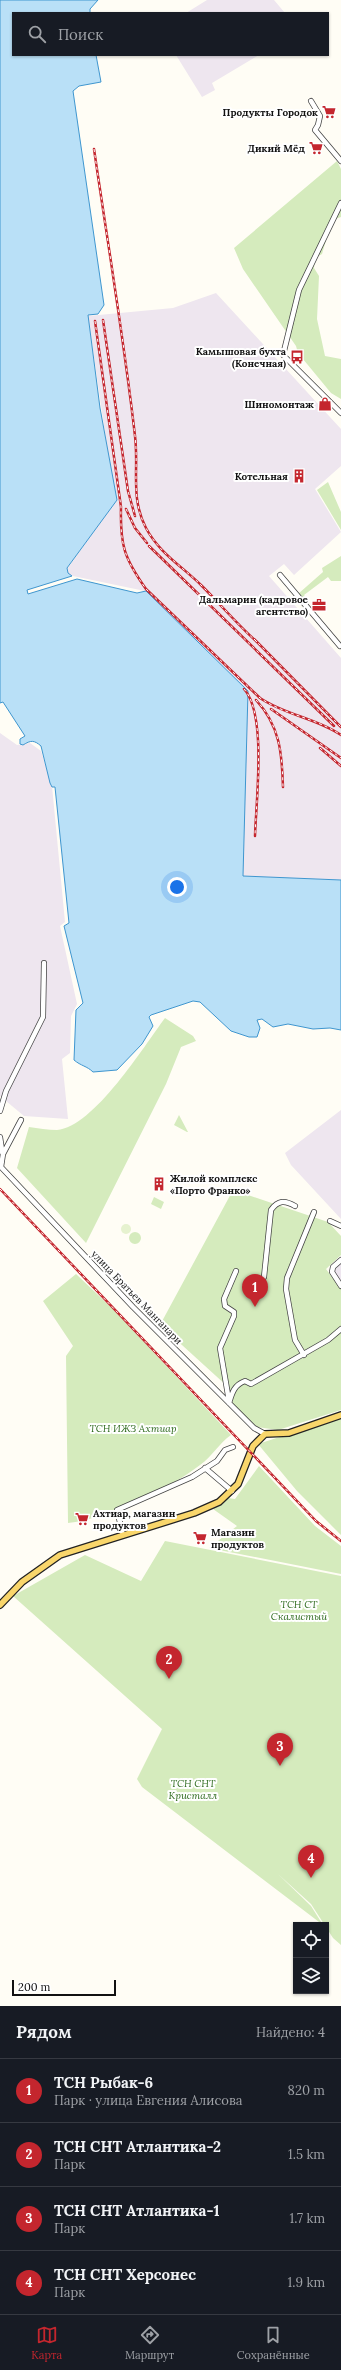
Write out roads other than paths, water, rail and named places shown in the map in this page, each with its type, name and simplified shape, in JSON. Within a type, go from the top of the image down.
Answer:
[{"type":"main road","points":[[0,1605],[22,1582],[52,1559],[74,1550],[206,1509],[219,1502],[232,1491],[243,1474],[254,1446],[265,1434],[289,1432],[341,1415]]},
{"type":"street","points":[[311,100],[320,116],[318,126],[315,130],[341,162]]},
{"type":"street","points":[[341,203],[299,290],[283,355],[341,413]]},
{"type":"street","points":[[280,575],[341,646]]},
{"type":"street","points":[[0,1111],[6,1091],[43,1017],[44,963]]},
{"type":"street","points":[[3,1154],[21,1120]]},
{"type":"street","points":[[0,1137],[3,1154],[1,1167]]},
{"type":"street","points":[[0,1149],[3,1154]]},
{"type":"street","name":"улица Братьев Манганари","points":[[1,1167],[133,1307],[254,1428],[265,1434]]},
{"type":"street","points":[[264,1277],[271,1210],[275,1204],[282,1201],[288,1201],[295,1206]]},
{"type":"street","points":[[304,1354],[295,1340],[286,1289],[287,1278],[314,1212]]},
{"type":"street","points":[[330,1221],[341,1226]]},
{"type":"street","points":[[341,1260],[333,1268],[332,1272],[341,1286]]},
{"type":"street","points":[[229,1403],[220,1348],[234,1316],[234,1312],[226,1306],[224,1299],[236,1271]]},
{"type":"street","points":[[229,1403],[233,1390],[239,1383],[245,1381],[251,1384],[304,1354],[341,1329]]},
{"type":"street","points":[[123,1535],[117,1510],[164,1491],[218,1461],[225,1450],[233,1447]]},
{"type":"street","points":[[205,1468],[232,1491]]},
{"type":"water","points":[[0,0],[98,0],[90,9],[90,12],[12,12],[12,56],[96,56],[101,82],[79,86],[73,91],[104,305],[98,314],[88,315],[100,408],[117,500],[67,568],[68,573],[72,576],[27,590],[28,594],[77,579],[137,593],[146,591],[248,691],[243,876],[341,880],[341,1030],[330,1028],[313,1029],[288,1024],[273,1027],[262,1019],[257,1020],[260,1028],[257,1037],[249,1037],[231,1031],[200,1002],[193,1001],[151,1015],[149,1017],[153,1026],[142,1044],[117,1070],[93,1072],[74,1060],[76,1010],[83,1003],[64,926],[69,923],[55,787],[52,787],[50,783],[41,746],[32,741],[23,745],[20,744],[20,739],[25,736],[3,702],[0,703]]},
{"type":"railway","points":[[94,149],[131,400],[136,448],[136,483],[138,505],[141,517],[151,537],[164,552],[195,579],[257,642]]},
{"type":"railway","points":[[103,320],[128,491],[135,516]]},
{"type":"railway","points":[[95,321],[121,507],[121,531],[125,551],[133,568],[146,589],[260,698],[280,709],[321,724],[341,735]]},
{"type":"railway","points":[[126,509],[135,528],[147,543]]},
{"type":"railway","points":[[149,546],[334,726]]},
{"type":"railway","points":[[254,639],[341,727]]},
{"type":"railway","points":[[244,689],[251,701],[256,718],[258,737],[258,781],[255,836]]},
{"type":"railway","points":[[256,700],[264,710],[275,730],[282,763],[283,787]]},
{"type":"railway","points":[[271,709],[341,758]]},
{"type":"railway","points":[[320,748],[341,766]]},
{"type":"railway","points":[[0,1189],[316,1521],[341,1541]]},
{"type":"place","name":"Продукты Городок","points":[[329,112]]},
{"type":"place","name":"Дикий Мёд","points":[[316,148]]},
{"type":"place","name":"Камышовая бухта (Конечная)","points":[[297,357]]},
{"type":"place","name":"Шиномонтаж","points":[[325,404]]},
{"type":"place","name":"Котельная","points":[[299,476]]},
{"type":"place","name":"Дальмарин (кадровое агентство)","points":[[319,605]]},
{"type":"place","name":"Жилой комплекс «Порто Франко»","points":[[159,1184]]},
{"type":"place","name":"ТСН Рыбак-6","points":[[255,1307]]},
{"type":"place","name":"Ахтиар, магазин продуктов","points":[[82,1519]]},
{"type":"place","name":"Магазин продуктов","points":[[200,1538]]},
{"type":"place","name":"ТСН СНТ Атлантика-2","points":[[169,1679]]},
{"type":"place","name":"ТСН СНТ Атлантика-1","points":[[280,1766]]},
{"type":"place","name":"ТСН СНТ Херсонес","points":[[311,1878]]},
{"type":"park label","name":"ТСН ИЖЗ Ахтиар","points":[[133,1428]]},
{"type":"park label","name":"ТСН СТ Скалистый","points":[[299,1610]]},
{"type":"park label","name":"ТСН СНТ Кристалл","points":[[193,1788]]}]
